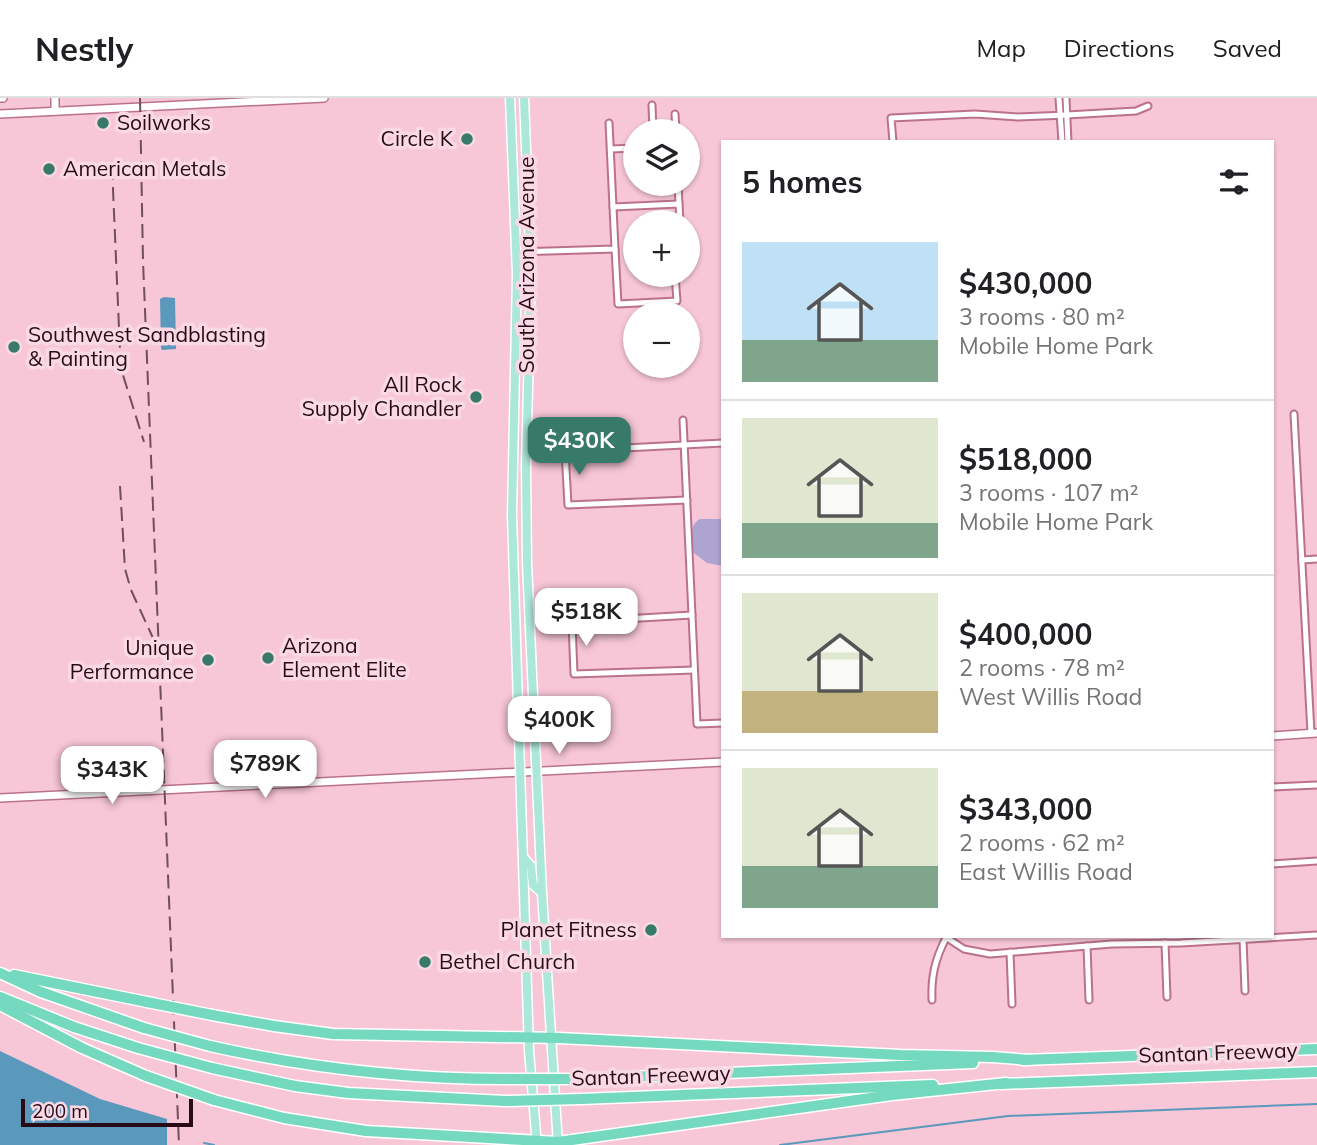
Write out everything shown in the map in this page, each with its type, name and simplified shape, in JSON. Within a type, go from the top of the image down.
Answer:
[{"type":"highway","points":[[0,972],[147,1003],[333,1034],[550,1038],[1029,1060]]},
{"type":"highway","name":"Santan Freeway","points":[[0,972],[41,992],[144,1028],[210,1046],[340,1070],[450,1079],[578,1079],[1317,1049]]},
{"type":"highway","name":"Santan Freeway","points":[[0,998],[138,1048],[295,1086],[348,1093],[505,1101],[581,1100],[1317,1072]]},
{"type":"highway","points":[[0,1005],[82,1048],[146,1076],[214,1100],[264,1114],[366,1131],[558,1144],[892,1095],[1006,1083]]},
{"type":"main road","name":"South Arizona Avenue","points":[[510,98],[516,252],[512,515],[529,1038],[537,1143]]},
{"type":"main road","name":"South Arizona Avenue","points":[[524,98],[530,252],[527,563],[542,893],[558,1144]]},
{"type":"main road","points":[[524,858],[531,866],[533,886],[542,893]]},
{"type":"street","points":[[55,98],[55,111]]},
{"type":"street","points":[[0,114],[206,101],[324,98]]},
{"type":"street","points":[[1059,98],[1068,140]]},
{"type":"street","points":[[1062,140],[1066,98]]},
{"type":"street","points":[[893,140],[891,118],[975,114],[1018,117],[1064,115],[1136,111],[1147,106]]},
{"type":"street","points":[[675,114],[675,119]]},
{"type":"street","points":[[609,123],[618,304],[677,301],[676,287]]},
{"type":"street","points":[[611,149],[623,148]]},
{"type":"street","points":[[679,196],[679,210]]},
{"type":"street","points":[[613,207],[679,204]]},
{"type":"street","points":[[516,252],[615,249]]},
{"type":"street","points":[[1274,736],[1314,733],[1308,680],[1294,414]]},
{"type":"street","points":[[683,420],[697,724],[721,723]]},
{"type":"street","points":[[687,500],[568,505],[565,451],[721,443]]},
{"type":"street","points":[[1302,560],[1317,559]]},
{"type":"street","points":[[692,615],[572,622],[574,674],[695,670]]},
{"type":"street","points":[[1308,680],[1317,679]]},
{"type":"street","points":[[0,798],[224,789],[721,762]]},
{"type":"street","points":[[1274,787],[1317,785]]},
{"type":"street","points":[[1274,864],[1317,861]]},
{"type":"street","points":[[1274,937],[1317,935]]},
{"type":"street","points":[[932,1000],[931,981],[936,958],[945,938]]},
{"type":"street","points":[[947,938],[964,949],[990,954],[1087,946],[1261,938]]},
{"type":"street","points":[[1242,939],[1245,991]]},
{"type":"street","points":[[1165,943],[1167,997]]},
{"type":"street","points":[[1087,946],[1089,1000]]},
{"type":"street","points":[[1010,952],[1012,1004]]},
{"type":"shaded area","points":[[700,519],[721,519],[721,566],[707,563],[694,553],[692,529]]},
{"type":"water","points":[[175,298],[176,349],[161,348],[160,299]]},
{"type":"water","points":[[0,1051],[100,1099],[167,1119],[167,1145],[0,1145]]},
{"type":"waterway","points":[[780,1145],[1008,1116],[1317,1104]]},
{"type":"waterway","points":[[204,1143],[214,1145]]},
{"type":"railway","points":[[140,98],[143,261],[179,1145]]},
{"type":"railway","points":[[112,166],[122,372],[144,442]]},
{"type":"railway","points":[[120,486],[125,569],[131,590],[153,638]]},
{"type":"place","name":"Soilworks","points":[[103,123]]},
{"type":"place","name":"Circle K","points":[[467,139]]},
{"type":"place","name":"American Metals","points":[[49,169]]},
{"type":"place","name":"Southwest Sandblasting & Painting","points":[[14,347]]},
{"type":"place","name":"All Rock Supply Chandler","points":[[476,397]]},
{"type":"place","name":"Arizona Element Elite","points":[[268,658]]},
{"type":"place","name":"Unique Performance","points":[[208,660]]},
{"type":"place","name":"Planet Fitness","points":[[651,930]]},
{"type":"place","name":"Bethel Church","points":[[425,962]]}]
